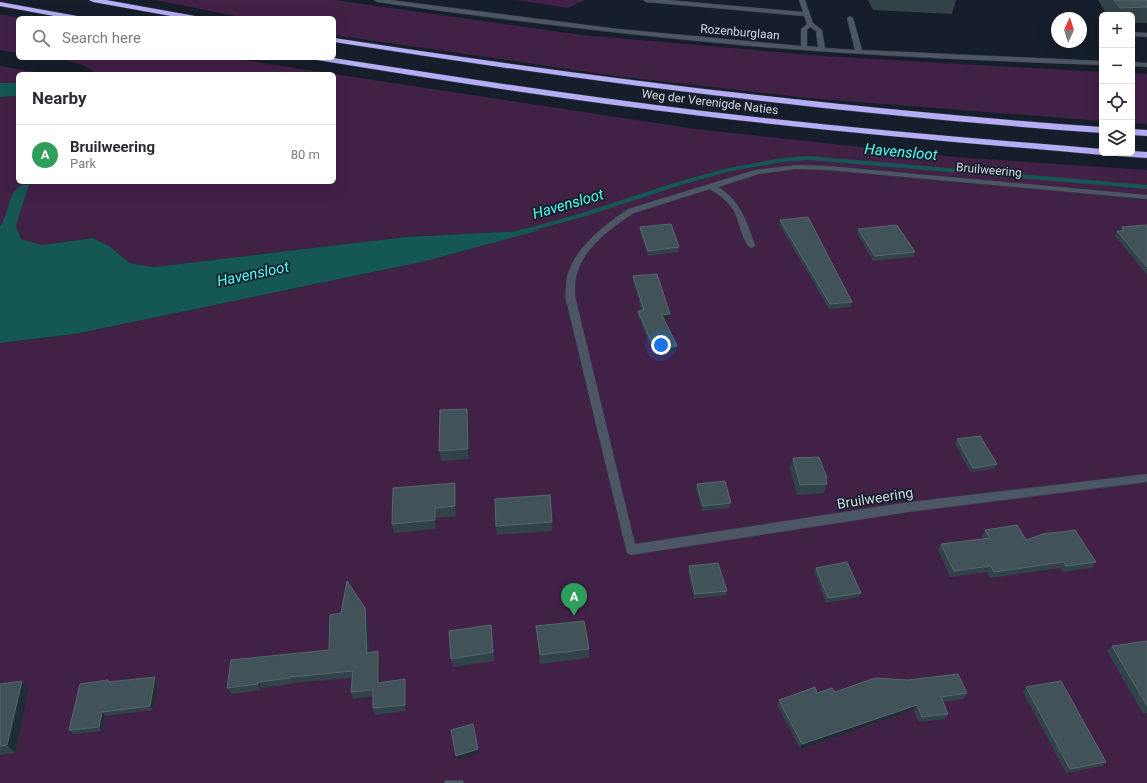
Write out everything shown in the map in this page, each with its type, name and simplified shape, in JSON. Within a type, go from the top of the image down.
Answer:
[{"type":"highway","points":[[93,0],[184,16]]},
{"type":"highway","points":[[0,4],[66,16]]},
{"type":"highway","name":"Weg der Verenigde Naties","points":[[336,40],[570,76],[760,100],[923,117],[1099,130]]},
{"type":"highway","name":"Weg der Verenigde Naties","points":[[330,60],[557,94],[757,120],[932,138],[1099,152]]},
{"type":"highway","points":[[1135,132],[1147,133]]},
{"type":"highway","points":[[1135,154],[1147,155]]},
{"type":"street","name":"Rozenburglaan","points":[[378,0],[589,28],[804,48],[972,58],[1099,63]]},
{"type":"street","points":[[646,0],[807,14]]},
{"type":"street","points":[[802,0],[810,24],[818,30],[822,49]]},
{"type":"street","points":[[850,18],[859,51]]},
{"type":"street","points":[[804,48],[804,29],[810,24]]},
{"type":"street","points":[[1135,34],[1147,35]]},
{"type":"street","points":[[1135,64],[1147,64]]},
{"type":"street","name":"Bruilweering","points":[[1147,197],[828,168],[796,167],[758,172],[631,211],[615,220],[584,250],[572,275],[570,296],[631,550],[909,506],[1147,478]]},
{"type":"street","points":[[710,186],[726,193],[735,203],[751,245]]},
{"type":"shaded area","points":[[155,0],[335,0],[582,35],[823,56],[1099,72],[1099,121],[807,98],[616,76],[336,35],[336,16],[235,16]]},
{"type":"shaded area","points":[[516,0],[585,0],[568,8]]},
{"type":"shaded area","points":[[0,14],[16,17],[16,53],[0,50]]},
{"type":"shaded area","points":[[63,60],[245,60],[320,72],[94,72],[81,64]]},
{"type":"shaded area","points":[[0,66],[35,72],[16,72],[16,83],[0,83]]},
{"type":"shaded area","points":[[1135,73],[1147,74],[1147,124],[1135,123]]},
{"type":"shaded area","points":[[336,74],[696,129],[954,157],[1147,170],[1147,783],[0,783],[0,343],[75,334],[422,262],[538,230],[405,237],[154,267],[130,263],[109,246],[93,238],[42,245],[21,239],[16,226],[28,184],[336,184]]},
{"type":"shaded area","points":[[16,96],[16,184],[28,184],[9,203],[5,219],[0,226],[0,97]]},
{"type":"water","points":[[0,83],[16,83],[16,96],[0,97]]},
{"type":"water","points":[[29,184],[16,226],[21,239],[42,245],[93,238],[109,246],[130,263],[154,267],[405,237],[541,230],[422,262],[75,334],[0,343],[0,226],[16,189]]},
{"type":"building","points":[[1114,0],[1147,0],[1147,7],[1120,8]]},
{"type":"building","points":[[808,217],[852,302],[830,304],[780,220]]},
{"type":"building","points":[[671,224],[679,247],[648,251],[640,227]]},
{"type":"building","points":[[897,225],[915,252],[875,256],[858,229]]},
{"type":"building","points":[[1147,225],[1147,267],[1117,231],[1124,231],[1122,227]]},
{"type":"building","points":[[657,274],[670,314],[662,315],[677,346],[655,350],[638,311],[644,310],[633,276]]},
{"type":"building","points":[[467,409],[468,449],[439,451],[440,410]]},
{"type":"building","points":[[980,436],[997,464],[973,468],[957,439]]},
{"type":"building","points":[[819,457],[827,478],[827,484],[800,485],[793,458]]},
{"type":"building","points":[[725,481],[731,503],[703,506],[697,484]]},
{"type":"building","points":[[455,483],[455,506],[435,508],[435,520],[392,524],[393,488]]},
{"type":"building","points":[[550,495],[552,522],[496,526],[495,499]]},
{"type":"building","points":[[1017,525],[1026,540],[1043,534],[1075,530],[1096,562],[1066,566],[1064,562],[994,572],[991,566],[954,571],[941,544],[990,538],[985,530]]},
{"type":"building","points":[[847,562],[861,593],[828,598],[816,568]]},
{"type":"building","points":[[718,563],[727,591],[695,594],[689,566]]},
{"type":"building","points":[[347,581],[365,608],[367,653],[378,651],[378,683],[405,679],[405,705],[373,708],[373,690],[351,692],[353,671],[290,677],[258,682],[258,684],[227,688],[231,660],[329,650],[330,615],[341,613]]},
{"type":"building","points":[[584,621],[589,649],[540,655],[536,626]]},
{"type":"building","points":[[491,625],[493,652],[451,659],[449,631]]},
{"type":"building","points":[[1147,641],[1147,706],[1112,646]]},
{"type":"building","points":[[958,674],[967,693],[941,697],[948,714],[922,717],[917,705],[802,744],[779,700],[815,687],[817,693],[832,688],[835,692],[875,678],[908,680]]},
{"type":"building","points":[[155,677],[150,706],[102,712],[99,727],[69,730],[80,684],[108,680],[108,682]]},
{"type":"building","points":[[22,681],[7,745],[0,746],[0,684]]},
{"type":"building","points":[[1061,681],[1106,762],[1070,769],[1026,687]]},
{"type":"building","points":[[473,724],[478,749],[456,756],[451,730]]},
{"type":"building","points":[[445,781],[463,781],[463,783],[445,783]]},
{"type":"waterway","name":"Havensloot","points":[[515,233],[592,213],[704,176],[730,169],[783,160],[809,158],[1147,187]]},
{"type":"place","name":"Bruilweering","points":[[574,616]]}]
